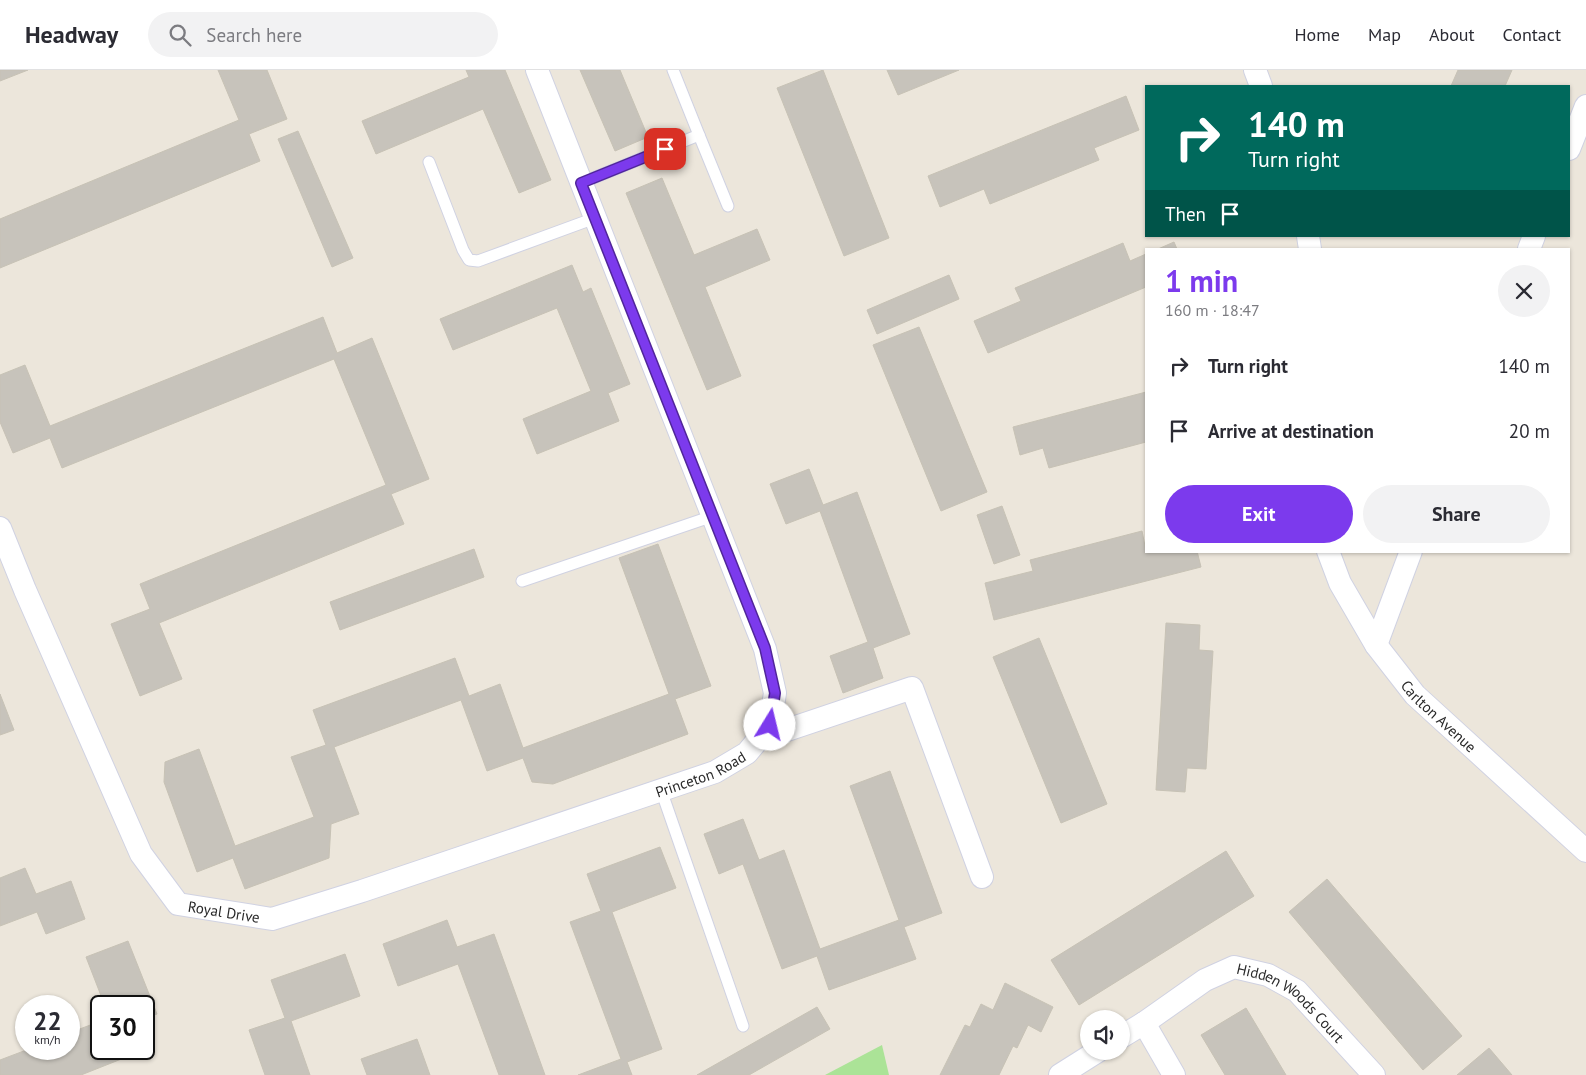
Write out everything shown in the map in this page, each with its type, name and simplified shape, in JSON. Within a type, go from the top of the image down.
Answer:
[{"type":"street","name":"Princeton Road","points":[[537,70],[765,648],[775,693],[770,725],[746,753],[715,772],[638,798]]},
{"type":"street","points":[[1255,70],[1261,85]]},
{"type":"street","points":[[1570,146],[1586,106]]},
{"type":"street","name":"Royal Drive","points":[[0,528],[25,590],[141,854],[178,904],[272,919],[362,891],[638,798]]},
{"type":"street","name":"Carlton Avenue","points":[[1329,553],[1340,583],[1376,645],[1415,695],[1586,852]]},
{"type":"street","points":[[1376,645],[1410,553]]},
{"type":"street","points":[[757,740],[912,688],[982,878]]},
{"type":"street","name":"Hidden Woods Court","points":[[1130,1032],[1205,980],[1234,967],[1268,975],[1297,991],[1374,1075]]},
{"type":"street","points":[[1144,1023],[1174,1075]]},
{"type":"street","points":[[1060,1075],[1084,1060]]},
{"type":"lane","points":[[673,70],[728,206]]},
{"type":"lane","points":[[581,183],[699,135]]},
{"type":"lane","points":[[429,162],[463,250],[469,260],[478,261],[595,218]]},
{"type":"lane","points":[[522,581],[713,516]]},
{"type":"lane","points":[[662,790],[743,1026]]},
{"type":"green space","points":[[882,1045],[889,1075],[825,1075]]},
{"type":"building","points":[[0,70],[28,70],[0,81]]},
{"type":"building","points":[[218,70],[267,70],[287,119],[249,134],[260,161],[0,268],[0,219],[239,120]]},
{"type":"building","points":[[466,70],[505,70],[551,180],[519,193],[483,109],[376,154],[362,121],[469,77]]},
{"type":"building","points":[[580,70],[620,70],[648,137],[615,151]]},
{"type":"building","points":[[823,70],[889,238],[844,256],[777,88]]},
{"type":"building","points":[[887,70],[959,70],[898,95]]},
{"type":"building","points":[[1458,70],[1512,70],[1505,85],[1451,85]]},
{"type":"building","points":[[1126,96],[1139,130],[1094,148],[1099,160],[990,204],[984,189],[940,207],[928,176]]},
{"type":"building","points":[[298,131],[353,258],[332,267],[278,139]]},
{"type":"building","points":[[662,178],[694,255],[757,229],[770,260],[705,287],[741,376],[707,390],[626,193]]},
{"type":"building","points":[[1174,242],[1177,248],[1160,248]]},
{"type":"building","points":[[1123,243],[1130,261],[1145,254],[1145,287],[988,353],[974,321],[1021,301],[1015,288]]},
{"type":"building","points":[[572,265],[583,292],[591,288],[630,384],[608,393],[619,421],[537,454],[523,419],[591,391],[557,308],[453,350],[440,319]]},
{"type":"building","points":[[949,275],[959,299],[877,334],[867,310]]},
{"type":"building","points":[[323,317],[337,353],[372,338],[429,479],[391,494],[404,524],[159,623],[182,679],[140,696],[111,624],[150,609],[140,584],[386,485],[334,359],[62,468],[50,438],[13,453],[0,422],[0,375],[25,365],[50,426]]},
{"type":"building","points":[[919,327],[987,492],[941,511],[873,345]]},
{"type":"building","points":[[1145,392],[1145,442],[1049,468],[1043,448],[1020,455],[1013,427]]},
{"type":"building","points":[[809,469],[823,505],[857,492],[910,634],[873,648],[883,678],[843,693],[830,656],[868,642],[820,511],[786,524],[770,484]]},
{"type":"building","points":[[1002,506],[1020,555],[994,564],[977,515]]},
{"type":"building","points":[[1142,531],[1145,553],[1198,553],[1201,567],[994,620],[985,583],[1033,571],[1030,560]]},
{"type":"building","points":[[658,544],[711,686],[675,699],[688,734],[553,784],[532,782],[523,758],[487,771],[461,700],[334,747],[359,814],[331,824],[329,858],[245,889],[233,858],[197,872],[164,782],[165,762],[199,749],[235,846],[314,817],[291,757],[326,745],[313,710],[455,658],[469,696],[500,684],[523,748],[669,694],[619,558]]},
{"type":"building","points":[[474,549],[484,577],[340,630],[330,602]]},
{"type":"building","points":[[1166,623],[1200,625],[1199,650],[1213,651],[1206,769],[1187,768],[1185,792],[1156,790]]},
{"type":"building","points":[[1039,638],[1107,804],[1061,823],[993,657]]},
{"type":"building","points":[[0,694],[14,730],[0,735]]},
{"type":"building","points":[[890,771],[942,913],[904,927],[916,959],[829,990],[817,956],[782,969],[743,864],[719,874],[704,834],[743,819],[759,860],[784,850],[820,949],[899,920],[850,786]]},
{"type":"building","points":[[660,847],[676,888],[612,912],[662,1049],[627,1062],[632,1075],[578,1075],[621,1059],[570,922],[601,911],[587,874]]},
{"type":"building","points":[[1226,851],[1254,896],[1079,1005],[1051,960]]},
{"type":"building","points":[[25,868],[36,894],[71,881],[85,919],[46,934],[37,912],[0,926],[0,878]]},
{"type":"building","points":[[1327,879],[1462,1036],[1423,1070],[1289,912]]},
{"type":"building","points":[[447,920],[457,947],[494,934],[545,1075],[499,1075],[458,964],[398,986],[383,944]]},
{"type":"building","points":[[128,941],[149,995],[101,995],[86,957]]},
{"type":"building","points":[[345,954],[360,996],[291,1021],[310,1075],[265,1075],[249,1030],[285,1018],[271,980]]},
{"type":"building","points":[[1005,983],[1053,1007],[1041,1032],[1028,1025],[1017,1048],[1013,1046],[999,1075],[940,1075],[965,1025],[970,1027],[981,1004],[993,1010]]},
{"type":"building","points":[[817,1007],[830,1029],[749,1075],[697,1075]]},
{"type":"building","points":[[1246,1008],[1286,1075],[1225,1075],[1201,1035]]},
{"type":"building","points":[[90,1025],[90,1060],[119,1060],[81,1075],[0,1075],[0,1060],[15,1054],[15,1060],[80,1060],[80,1029]]},
{"type":"building","points":[[417,1039],[430,1075],[367,1075],[361,1059]]},
{"type":"building","points":[[1489,1048],[1512,1075],[1457,1075]]},
{"type":"route","points":[[665,149],[581,183],[765,648],[775,693],[770,725]]}]
